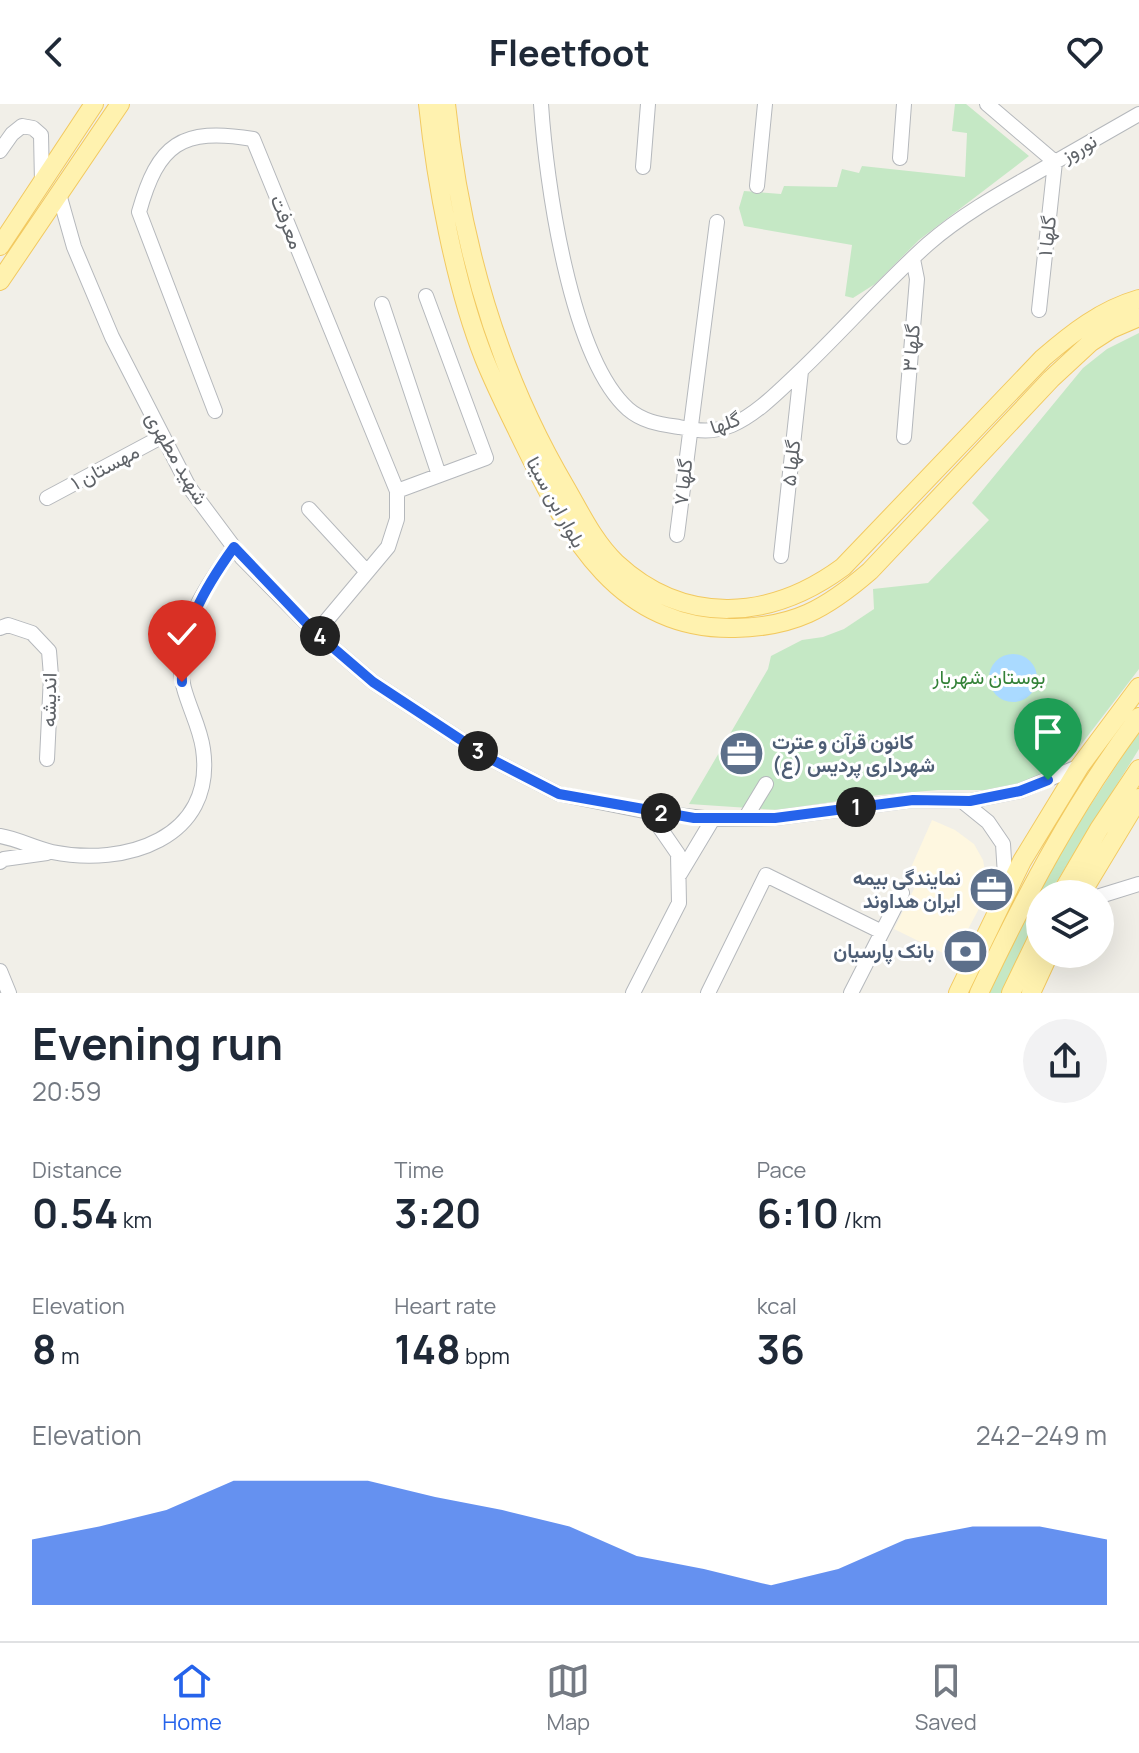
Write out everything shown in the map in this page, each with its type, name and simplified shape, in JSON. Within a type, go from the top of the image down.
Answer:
[{"type":"main road","points":[[0,246],[94,104]]},
{"type":"main road","points":[[0,281],[120,104]]},
{"type":"main road","name":"بلوار ابن سینا","points":[[428,104],[461,284],[483,356],[503,402],[545,488],[583,552],[628,595],[670,618],[716,629],[755,628],[802,617],[840,598],[870,571],[1071,360],[1111,329],[1139,317]]},
{"type":"main road","name":"بلوار ابن سینا","points":[[446,104],[470,245],[487,315],[506,369],[543,446],[599,543],[617,564],[655,590],[702,607],[724,610],[747,608],[798,595],[822,582],[843,567],[1043,358],[1069,335],[1098,316],[1139,299]]},
{"type":"main road","points":[[42,182],[59,194]]},
{"type":"main road","points":[[958,993],[1022,861],[1080,766],[1139,687]]},
{"type":"main road","points":[[979,993],[1022,902],[1070,818],[1139,717]]},
{"type":"main road","points":[[1069,880],[1139,769]]},
{"type":"main road","points":[[1089,880],[1139,798]]},
{"type":"main road","points":[[1011,993],[1026,962]]},
{"type":"main road","points":[[1029,993],[1042,968]]},
{"type":"street","name":"گلها","points":[[541,104],[547,167],[563,254],[580,323],[593,356],[616,395],[630,410],[651,423],[708,432],[733,425],[756,410],[801,371],[913,259],[965,215],[1055,162]]},
{"type":"street","points":[[643,167],[648,104]]},
{"type":"street","points":[[757,186],[765,104]]},
{"type":"street","points":[[900,158],[904,104]]},
{"type":"street","name":"نوروز","points":[[987,104],[1055,162],[1139,114]]},
{"type":"street","points":[[0,151],[22,126],[33,128],[41,135],[42,182]]},
{"type":"street","name":"معرفت","points":[[215,411],[139,212],[148,180],[165,151],[191,138],[233,136],[253,139],[397,491],[397,519],[388,547],[316,633]]},
{"type":"street","name":"گلها ۱","points":[[1039,310],[1055,162]]},
{"type":"street","name":"شهید مطهری","points":[[59,194],[74,247],[112,337],[189,487],[234,547],[316,633],[373,682],[487,757],[559,794],[649,812],[713,819],[775,818],[913,800],[962,801],[1020,791],[1080,766]]},
{"type":"street","name":"گلها ۷","points":[[677,535],[717,222]]},
{"type":"street","name":"گلها ۳","points":[[904,437],[917,279],[913,259]]},
{"type":"street","points":[[397,491],[486,458],[426,296]]},
{"type":"street","points":[[382,304],[439,475]]},
{"type":"street","name":"گلها ۵","points":[[781,556],[801,371]]},
{"type":"street","name":"مهستان ۱","points":[[47,498],[163,436]]},
{"type":"street","points":[[309,509],[367,572]]},
{"type":"street","points":[[0,836],[51,852],[97,857],[137,849],[183,826],[199,801],[204,785],[200,731],[182,682],[181,661],[185,639],[206,586],[234,547]]},
{"type":"street","name":"اندیشه","points":[[0,628],[8,625],[32,633],[49,651],[51,676],[47,759]]},
{"type":"street","points":[[746,817],[766,784]]},
{"type":"street","points":[[962,801],[988,822],[1003,844],[1006,893]]},
{"type":"street","points":[[633,993],[679,903],[678,854],[649,812]]},
{"type":"street","points":[[680,874],[713,819]]},
{"type":"street","points":[[0,862],[51,852]]},
{"type":"street","points":[[708,993],[766,875],[882,932]]},
{"type":"street","points":[[1114,891],[1139,884]]},
{"type":"street","points":[[851,993],[902,893]]},
{"type":"street","points":[[0,971],[7,993]]},
{"type":"street","points":[[0,985],[7,993]]},
{"type":"shaded area","points":[[932,820],[955,830],[974,844],[983,860],[987,881],[983,901],[955,954],[945,954],[894,929],[915,887],[905,881]]},
{"type":"green space","points":[[955,104],[966,104],[1029,156],[919,240],[875,284],[853,298],[845,296],[852,245],[744,226],[739,208],[744,191],[781,194],[784,186],[837,187],[842,169],[859,173],[862,166],[965,177],[967,133],[952,131]]},
{"type":"green space","name":"بوستان شهریار","points":[[1139,333],[1139,669],[1070,759],[1058,769],[1008,790],[938,790],[879,795],[778,810],[689,804],[768,669],[771,656],[802,640],[823,637],[844,629],[874,609],[873,589],[928,583],[989,520],[972,503],[1083,368],[1107,349]]},
{"type":"green space","points":[[1139,731],[1139,749],[1058,880],[1043,880]]},
{"type":"green space","points":[[1026,914],[1026,941],[1002,993],[987,993]]},
{"type":"water","points":[[1013,654],[1022,655],[1030,661],[1036,669],[1036,687],[1030,695],[1022,701],[1013,702],[1004,701],[996,695],[990,687],[989,678],[990,669],[996,661],[1004,655]]},
{"type":"place","name":"کانون قرآن و عترت (ع) شهرداری پردیس","points":[[741,754]]},
{"type":"place","name":"نمایندگی بیمه ایران هداوند","points":[[992,889]]},
{"type":"place","name":"بانک پارسیان","points":[[965,951]]},
{"type":"route","points":[[182,682],[181,661],[194,613],[206,586],[234,547],[316,633],[373,682],[487,757],[559,794],[694,818],[775,818],[913,800],[970,801],[1020,791],[1048,780]]}]
